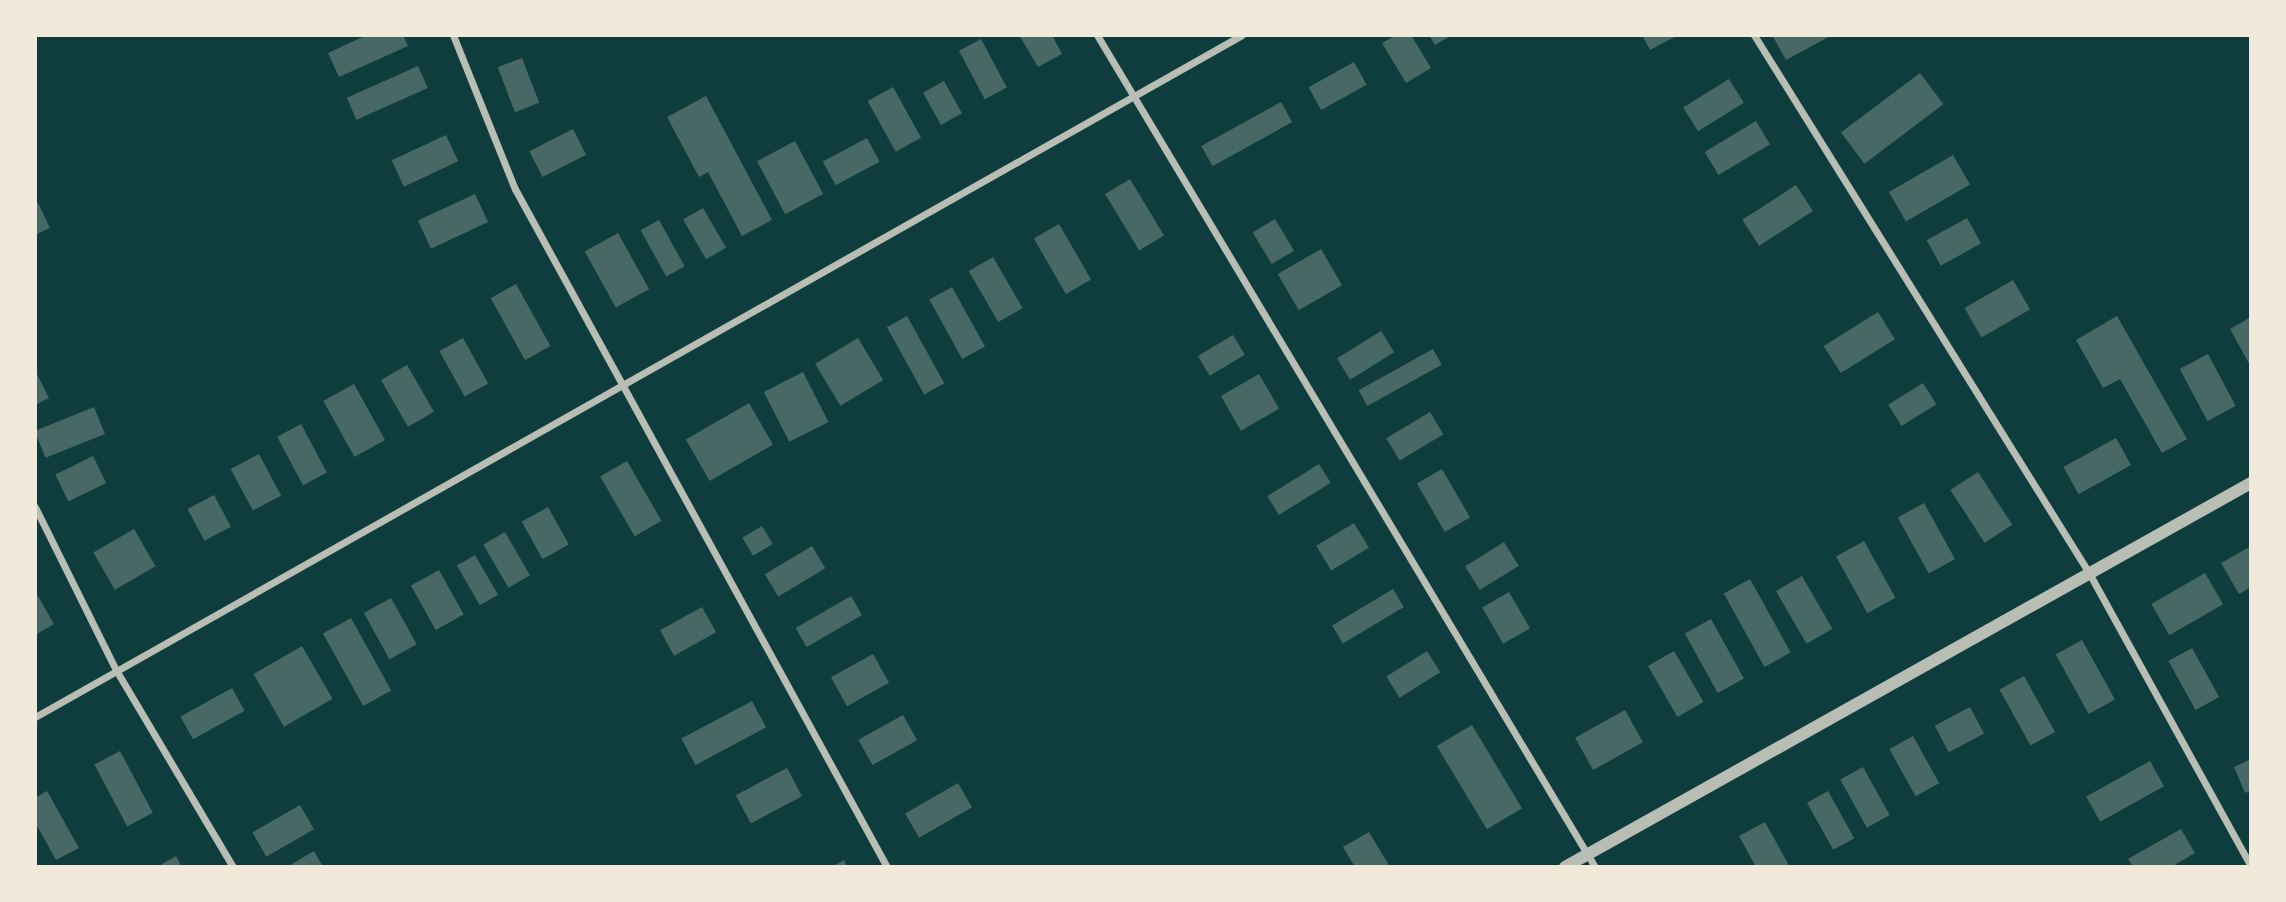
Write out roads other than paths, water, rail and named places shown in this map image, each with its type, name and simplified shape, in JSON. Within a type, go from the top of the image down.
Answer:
[{"type":"street","points":[[453,35],[514,189],[887,867]]},
{"type":"street","points":[[1097,35],[1595,867]]},
{"type":"street","points":[[35,717],[1242,35]]},
{"type":"street","points":[[1755,35],[2090,573],[2251,867]]},
{"type":"street","points":[[1565,867],[2251,483]]},
{"type":"street","points":[[35,507],[116,670],[233,867]]}]
